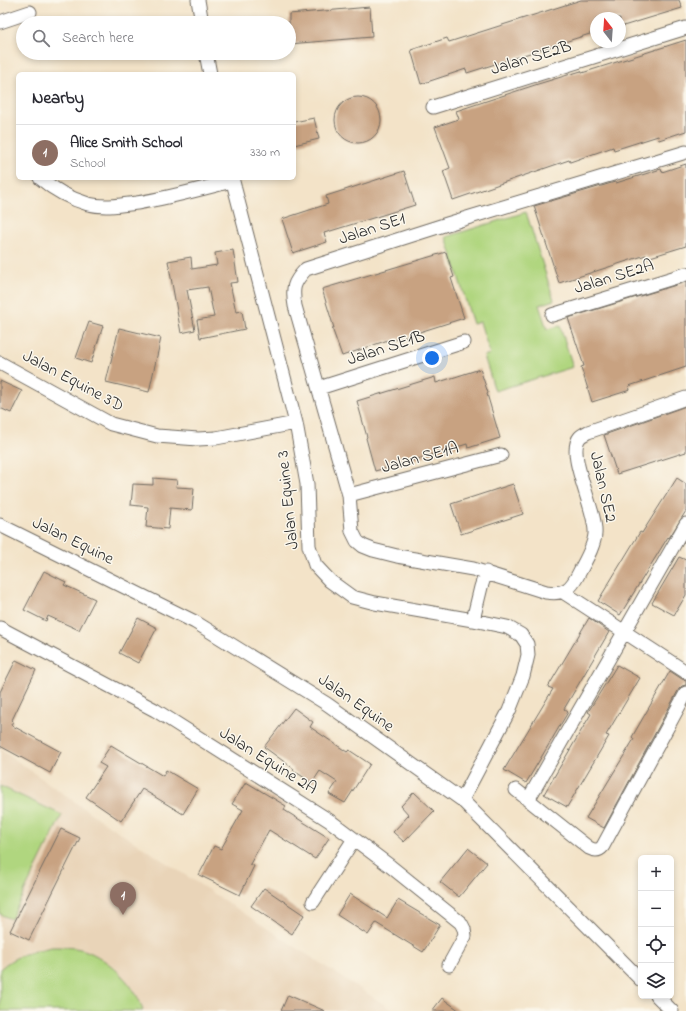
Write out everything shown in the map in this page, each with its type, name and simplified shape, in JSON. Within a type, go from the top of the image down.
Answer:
[{"type":"street","points":[[198,0],[201,16]]},
{"type":"street","points":[[18,16],[30,12]]},
{"type":"street","points":[[0,22],[16,17]]},
{"type":"street","name":"Jalan SE2B","points":[[433,107],[686,28]]},
{"type":"street","points":[[207,60],[210,72]]},
{"type":"street","name":"Jalan SE1","points":[[486,572],[473,568],[397,556],[363,546],[357,541],[352,531],[349,500],[295,306],[293,293],[297,279],[306,269],[447,224],[686,152]]},
{"type":"street","points":[[43,180],[72,198],[89,204],[115,206],[166,199],[232,180]]},
{"type":"street","name":"Jalan Equine 3","points":[[232,180],[296,423],[307,484],[309,546],[315,565],[330,581],[352,597],[375,603],[507,627],[522,635],[527,644],[528,655],[523,676],[509,711],[462,800]]},
{"type":"street","name":"Jalan SE2A","points":[[552,315],[686,274]]},
{"type":"street","name":"Jalan SE1B","points":[[319,388],[464,342]]},
{"type":"street","name":"Jalan Equine 3D","points":[[0,363],[111,424],[157,436],[198,439],[216,438],[296,423]]},
{"type":"street","name":"Jalan SE2","points":[[563,592],[570,588],[575,582],[594,542],[595,534],[594,519],[576,458],[576,446],[580,437],[588,432],[686,398]]},
{"type":"street","name":"Jalan SE1A","points":[[349,500],[502,455]]},
{"type":"street","points":[[528,800],[686,524]]},
{"type":"street","name":"Jalan Equine","points":[[0,525],[195,622],[327,704],[462,800],[638,977]]},
{"type":"street","points":[[473,620],[486,572],[546,592],[563,592],[686,672]]},
{"type":"street","name":"Jalan Equine 2A","points":[[0,628],[155,710],[330,821],[390,866],[461,923],[465,936],[449,965]]},
{"type":"street","points":[[516,790],[589,848],[597,850],[601,849],[686,693]]},
{"type":"street","points":[[313,902],[354,839]]},
{"type":"street","points":[[660,999],[672,1011]]},
{"type":"shaded area","points":[[0,749],[99,819],[394,1011],[0,1011]]},
{"type":"green space","points":[[526,212],[554,300],[539,305],[547,329],[560,326],[573,367],[495,391],[484,356],[490,354],[480,322],[473,324],[446,237]]},
{"type":"green space","points":[[0,786],[62,815],[11,919],[0,914]]},
{"type":"green space","points":[[52,947],[80,949],[98,956],[115,969],[129,984],[140,1002],[143,1011],[0,1011],[0,969],[18,957]]},
{"type":"building","points":[[581,0],[679,0],[682,8],[626,25],[626,12],[590,12],[590,34],[467,73],[466,69],[421,84],[411,50],[447,38],[449,42]]},
{"type":"building","points":[[370,7],[372,37],[296,43],[296,16],[289,16],[289,14]]},
{"type":"building","points":[[686,40],[686,131],[659,140],[658,136],[614,150],[613,147],[570,162],[569,160],[453,200],[443,171],[450,168],[435,127],[459,119],[456,111],[538,84],[581,71],[582,73]]},
{"type":"building","points":[[358,97],[371,101],[377,107],[381,120],[377,133],[371,139],[358,143],[345,139],[339,133],[335,120],[339,107],[345,101]]},
{"type":"building","points":[[314,118],[319,139],[296,145],[296,122]]},
{"type":"building","points":[[686,164],[686,246],[647,258],[646,255],[559,283],[534,206],[661,169],[662,172]]},
{"type":"building","points":[[404,171],[415,205],[324,233],[327,242],[293,253],[282,219],[328,204],[326,196]]},
{"type":"building","points":[[233,250],[238,282],[230,283],[236,312],[242,311],[245,329],[200,338],[197,320],[214,317],[208,287],[187,290],[195,330],[181,333],[168,261],[191,257],[192,269],[217,265],[215,253]]},
{"type":"building","points":[[446,252],[454,277],[451,278],[464,318],[388,342],[388,340],[342,356],[332,328],[334,328],[322,289]]},
{"type":"building","points":[[686,282],[686,367],[629,386],[630,390],[592,402],[581,367],[584,366],[568,318]]},
{"type":"building","points":[[89,322],[103,326],[91,363],[76,358]]},
{"type":"building","points":[[119,328],[161,338],[149,392],[106,382]]},
{"type":"building","points":[[480,369],[500,438],[468,448],[467,444],[375,471],[357,401],[435,377],[436,383]]},
{"type":"building","points":[[0,381],[22,391],[11,413],[0,408]]},
{"type":"building","points":[[686,406],[686,452],[617,474],[604,435]]},
{"type":"building","points":[[153,478],[177,480],[176,487],[194,488],[192,510],[170,508],[168,529],[146,527],[148,507],[131,505],[133,484],[153,485]]},
{"type":"building","points":[[677,478],[686,484],[686,511],[669,538],[668,537],[620,615],[598,601],[640,532],[642,533]]},
{"type":"building","points":[[513,484],[523,514],[461,534],[451,504]]},
{"type":"building","points":[[679,557],[686,560],[686,595],[674,615],[652,603]]},
{"type":"building","points":[[44,571],[66,582],[64,585],[95,599],[79,630],[48,616],[46,621],[24,610]]},
{"type":"building","points":[[138,618],[157,628],[138,663],[119,653]]},
{"type":"building","points":[[589,618],[609,632],[564,709],[568,712],[526,783],[504,770],[553,689],[548,687]]},
{"type":"building","points":[[16,660],[36,670],[11,725],[61,752],[50,773],[0,746],[0,692]]},
{"type":"building","points":[[617,665],[640,678],[606,735],[609,736],[567,807],[544,794],[591,714],[588,712]]},
{"type":"building","points":[[670,671],[686,680],[686,685],[679,689],[604,828],[586,818],[634,739],[632,737]]},
{"type":"building","points":[[294,708],[313,722],[310,727],[347,752],[349,750],[370,764],[345,803],[329,794],[337,782],[320,771],[312,783],[264,747]]},
{"type":"building","points":[[111,745],[163,776],[166,770],[198,789],[183,814],[142,789],[121,821],[86,797],[106,767],[99,763]]},
{"type":"building","points":[[246,782],[286,806],[284,810],[329,838],[315,859],[269,830],[250,864],[254,866],[240,895],[199,875],[214,846],[221,849],[243,810],[232,804]]},
{"type":"building","points":[[414,792],[434,811],[404,842],[393,832],[409,815],[401,806]]},
{"type":"building","points":[[61,829],[80,838],[29,940],[10,931]]},
{"type":"building","points":[[468,848],[487,863],[459,897],[440,882]]},
{"type":"building","points":[[264,888],[304,915],[292,934],[251,906]]},
{"type":"building","points":[[350,894],[387,918],[398,900],[440,925],[423,952],[376,923],[368,935],[337,915]]},
{"type":"building","points":[[288,995],[325,1011],[281,1011]]},
{"type":"building","points":[[442,998],[460,1011],[432,1011]]},
{"type":"place","name":"Alice Smith School","points":[[123,915]]}]
